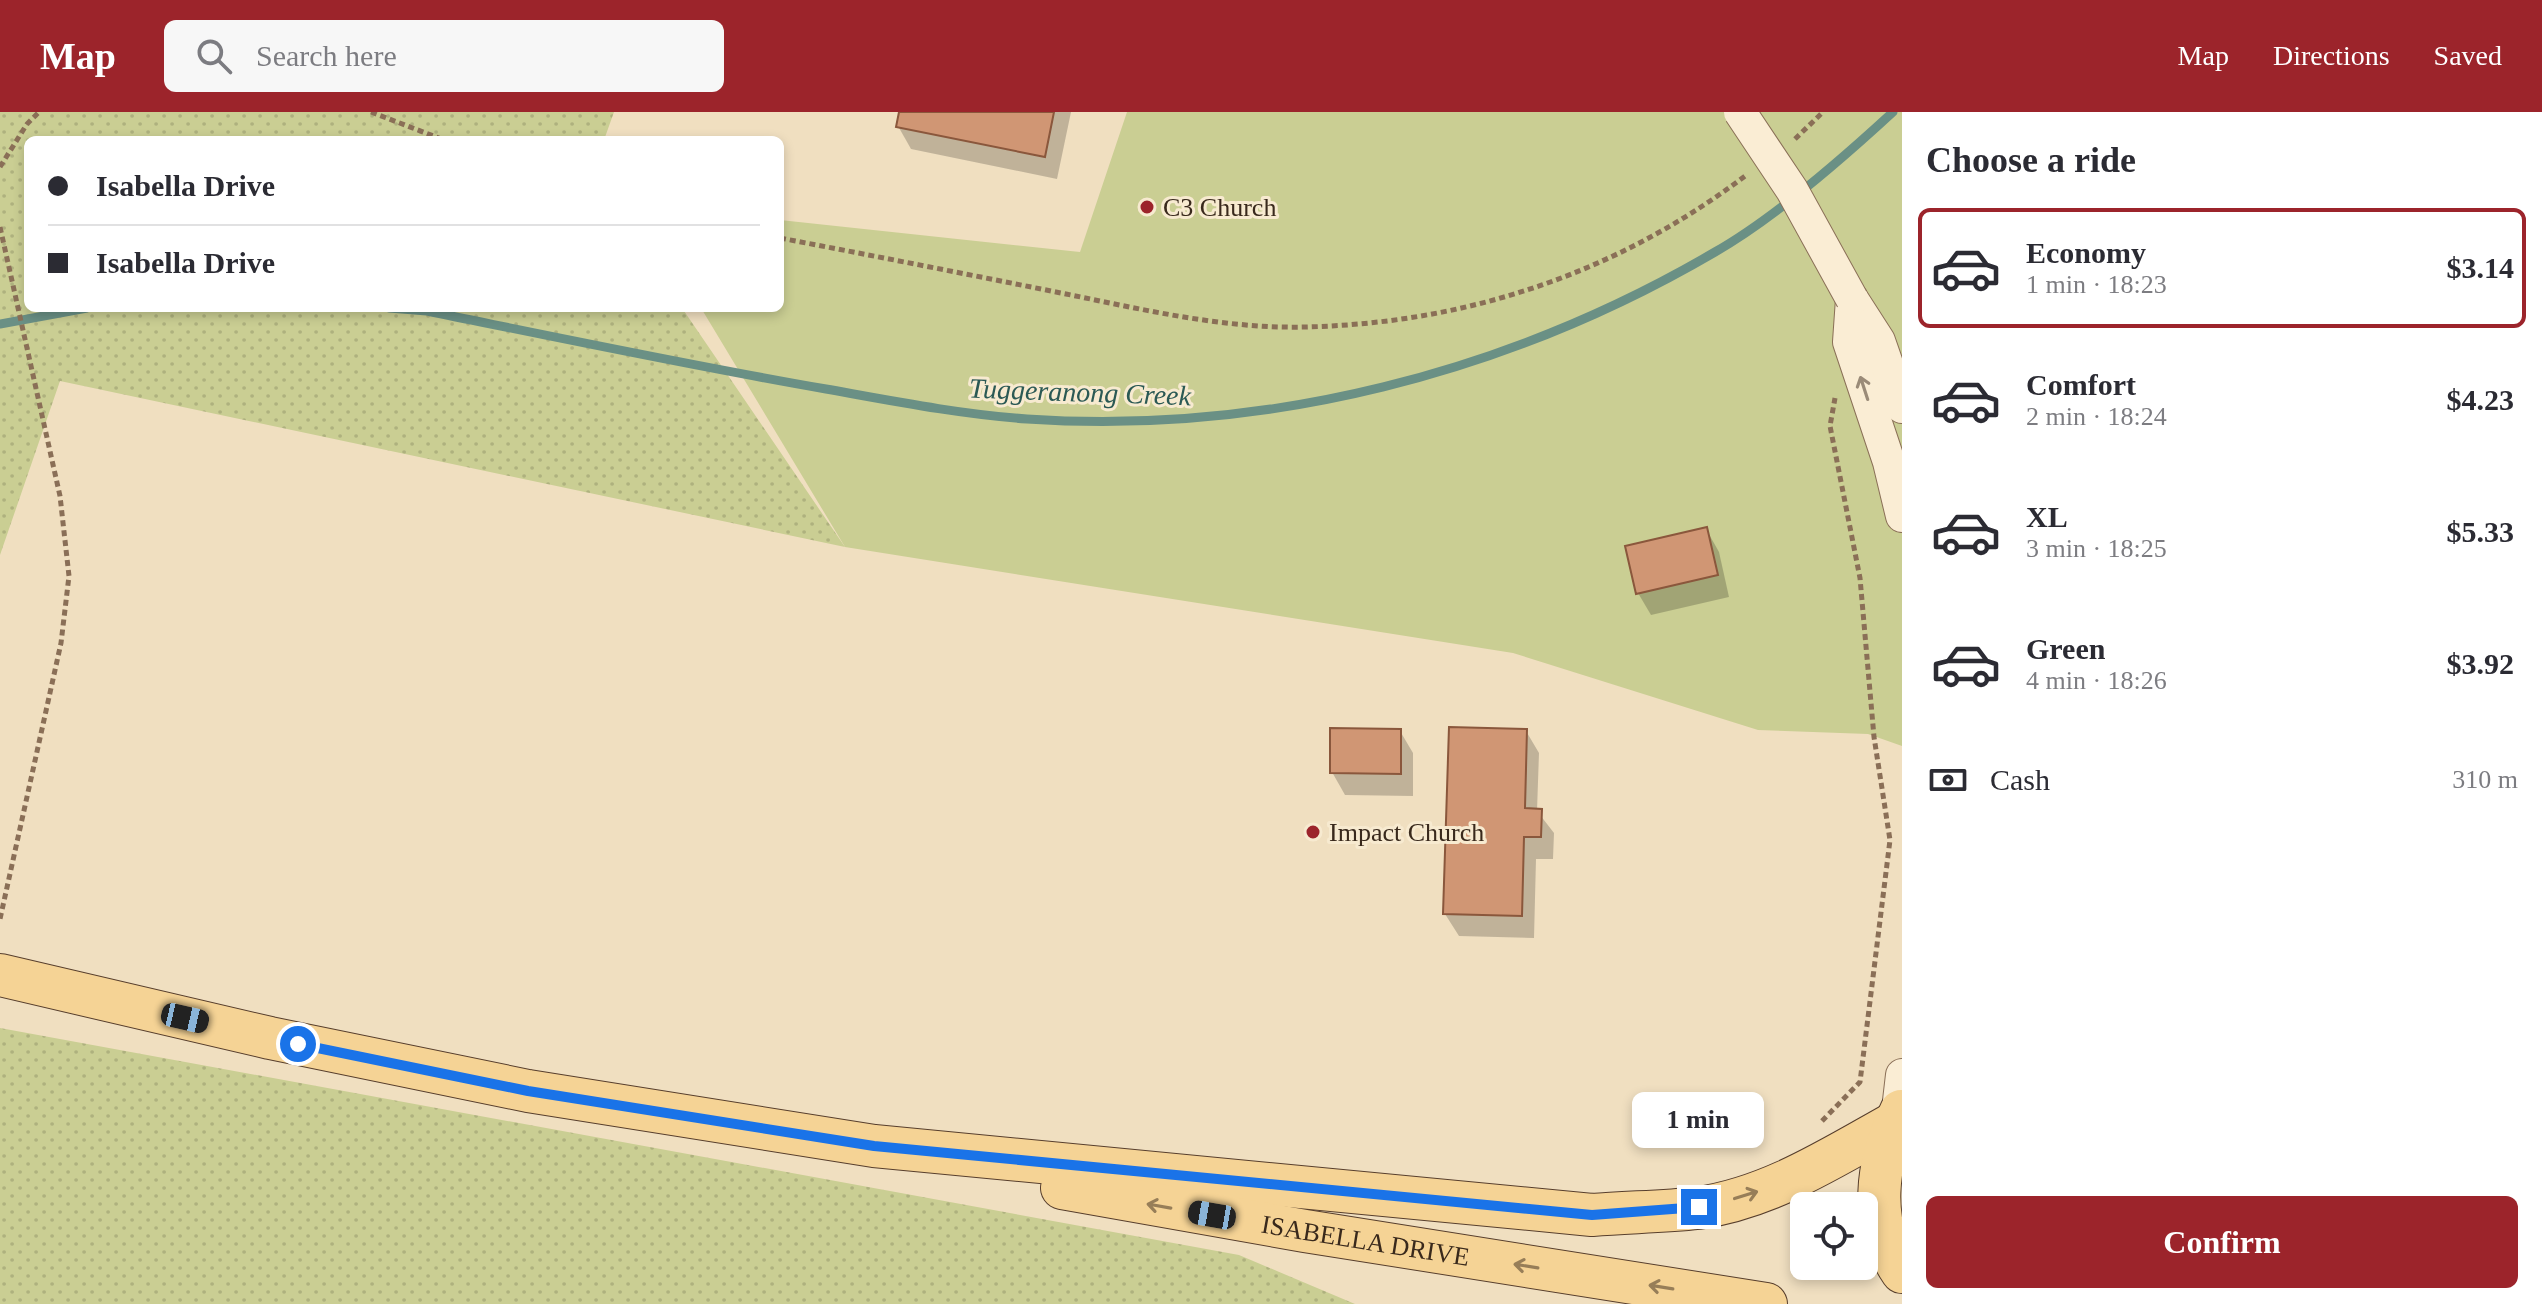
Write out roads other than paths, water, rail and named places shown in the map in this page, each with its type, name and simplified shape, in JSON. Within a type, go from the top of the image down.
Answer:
[{"type":"main road","name":"ISABELLA DRIVE","points":[[7,976],[270,1038],[528,1091],[874,1146],[1105,1196],[1766,1304]]},
{"type":"main road","name":"ISABELLA DRIVE","points":[[874,1146],[1592,1215],[1699,1207],[1750,1195],[1799,1176],[1898,1116]]},
{"type":"main road","points":[[1898,1116],[1881,1159],[1878,1185],[1886,1239],[1902,1272]]},
{"type":"street","points":[[1740,112],[1792,190],[1852,299],[1879,341],[1902,407]]},
{"type":"street","points":[[1852,299],[1849,342],[1895,460],[1902,516]]},
{"type":"street","points":[[1898,1116],[1902,1075]]},
{"type":"waterway","name":"Tuggeranong Creek","points":[[432,312],[776,380],[926,407],[1002,417],[1117,421],[1207,417],[1296,405],[1383,387],[1470,362],[1554,331],[1636,295],[1715,252],[1761,222],[1830,168],[1893,112]]},
{"type":"waterway","name":"Tuggeranong Creek","points":[[0,324],[65,312]]},
{"type":"place","name":"C3 Church","points":[[1147,207]]},
{"type":"place","name":"Impact Church","points":[[1313,832]]}]
